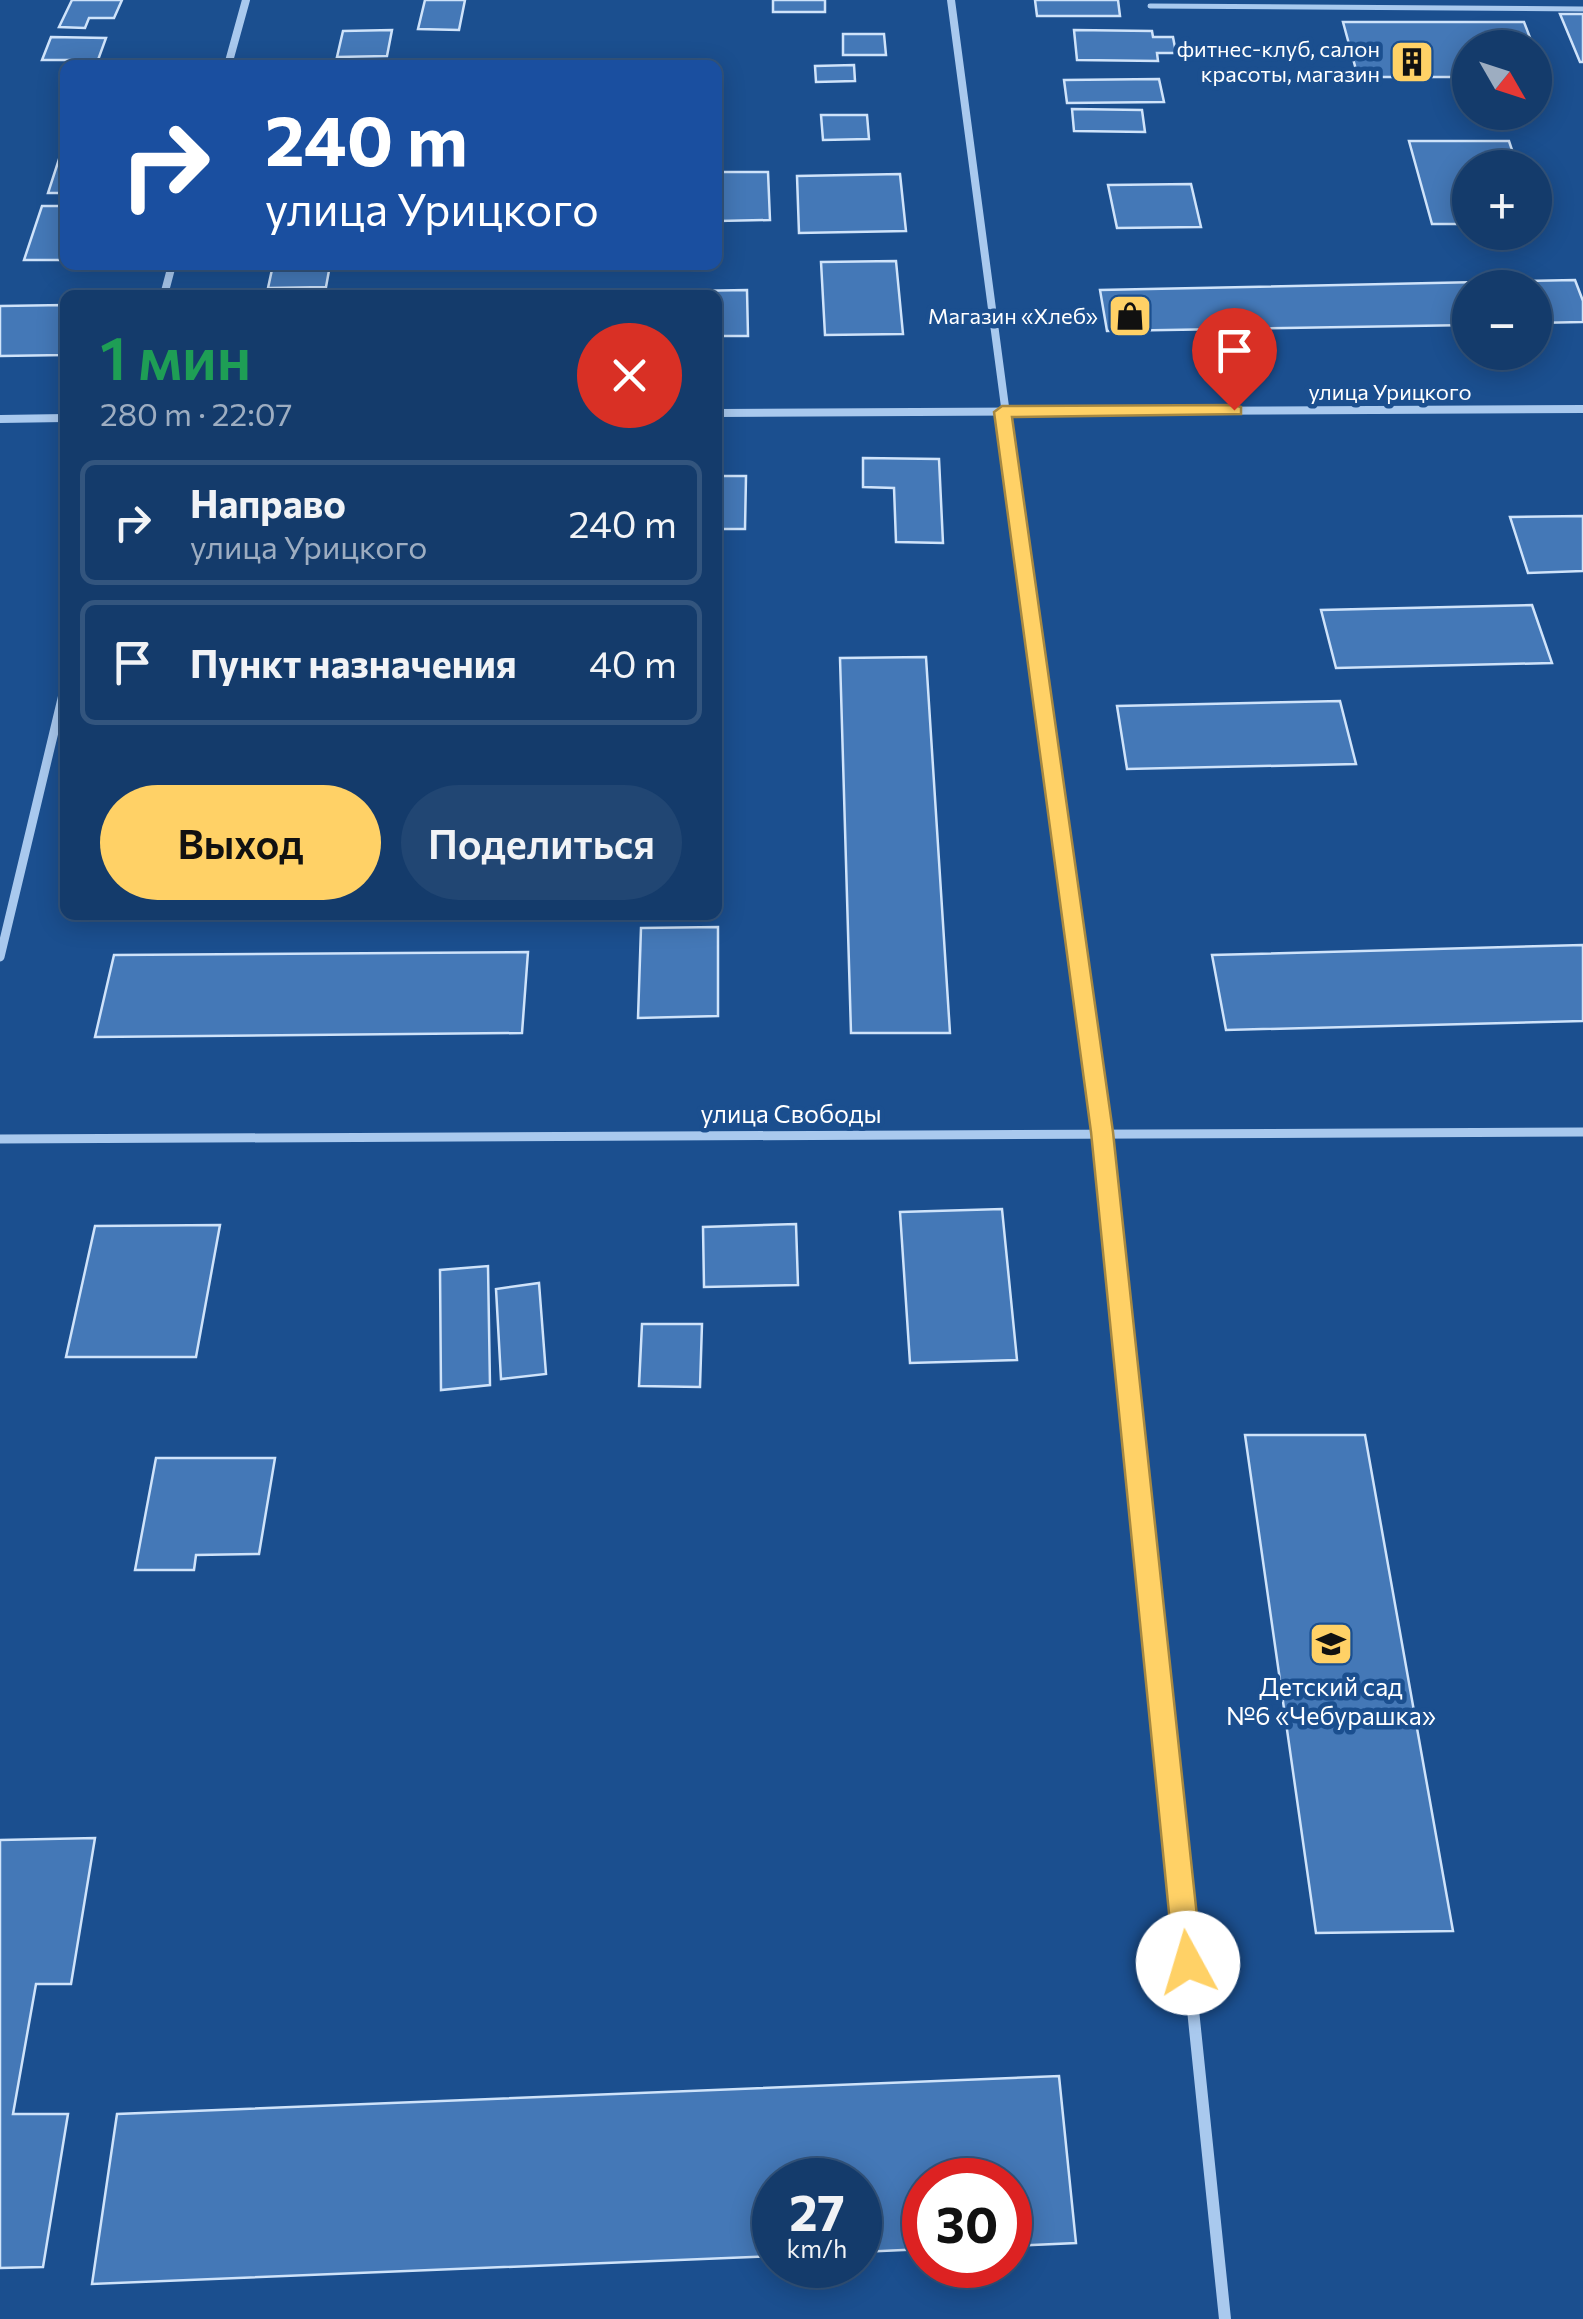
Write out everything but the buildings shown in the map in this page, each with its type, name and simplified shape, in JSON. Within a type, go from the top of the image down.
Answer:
[{"type":"street","points":[[229,60],[246,0]]},
{"type":"street","points":[[951,0],[1002,412],[1102,1132],[1225,2319]]},
{"type":"street","name":"улица Урицкого","points":[[722,414],[1583,409]]},
{"type":"street","points":[[0,419],[60,418]]},
{"type":"street","points":[[0,957],[60,707]]},
{"type":"street","name":"улица Свободы","points":[[0,1139],[1583,1132]]},
{"type":"lane","points":[[1150,6],[1583,9]]},
{"type":"place","name":"фитнес-клуб, салон красоты, магазин","points":[[1412,62]]},
{"type":"place","name":"Магазин «Хлеб»","points":[[1130,316]]},
{"type":"place","name":"Детский сад №6 «Чебурашка»","points":[[1331,1644]]},
{"type":"route","points":[[1188,1963],[1102,1132],[1002,412],[1234,410]]}]
